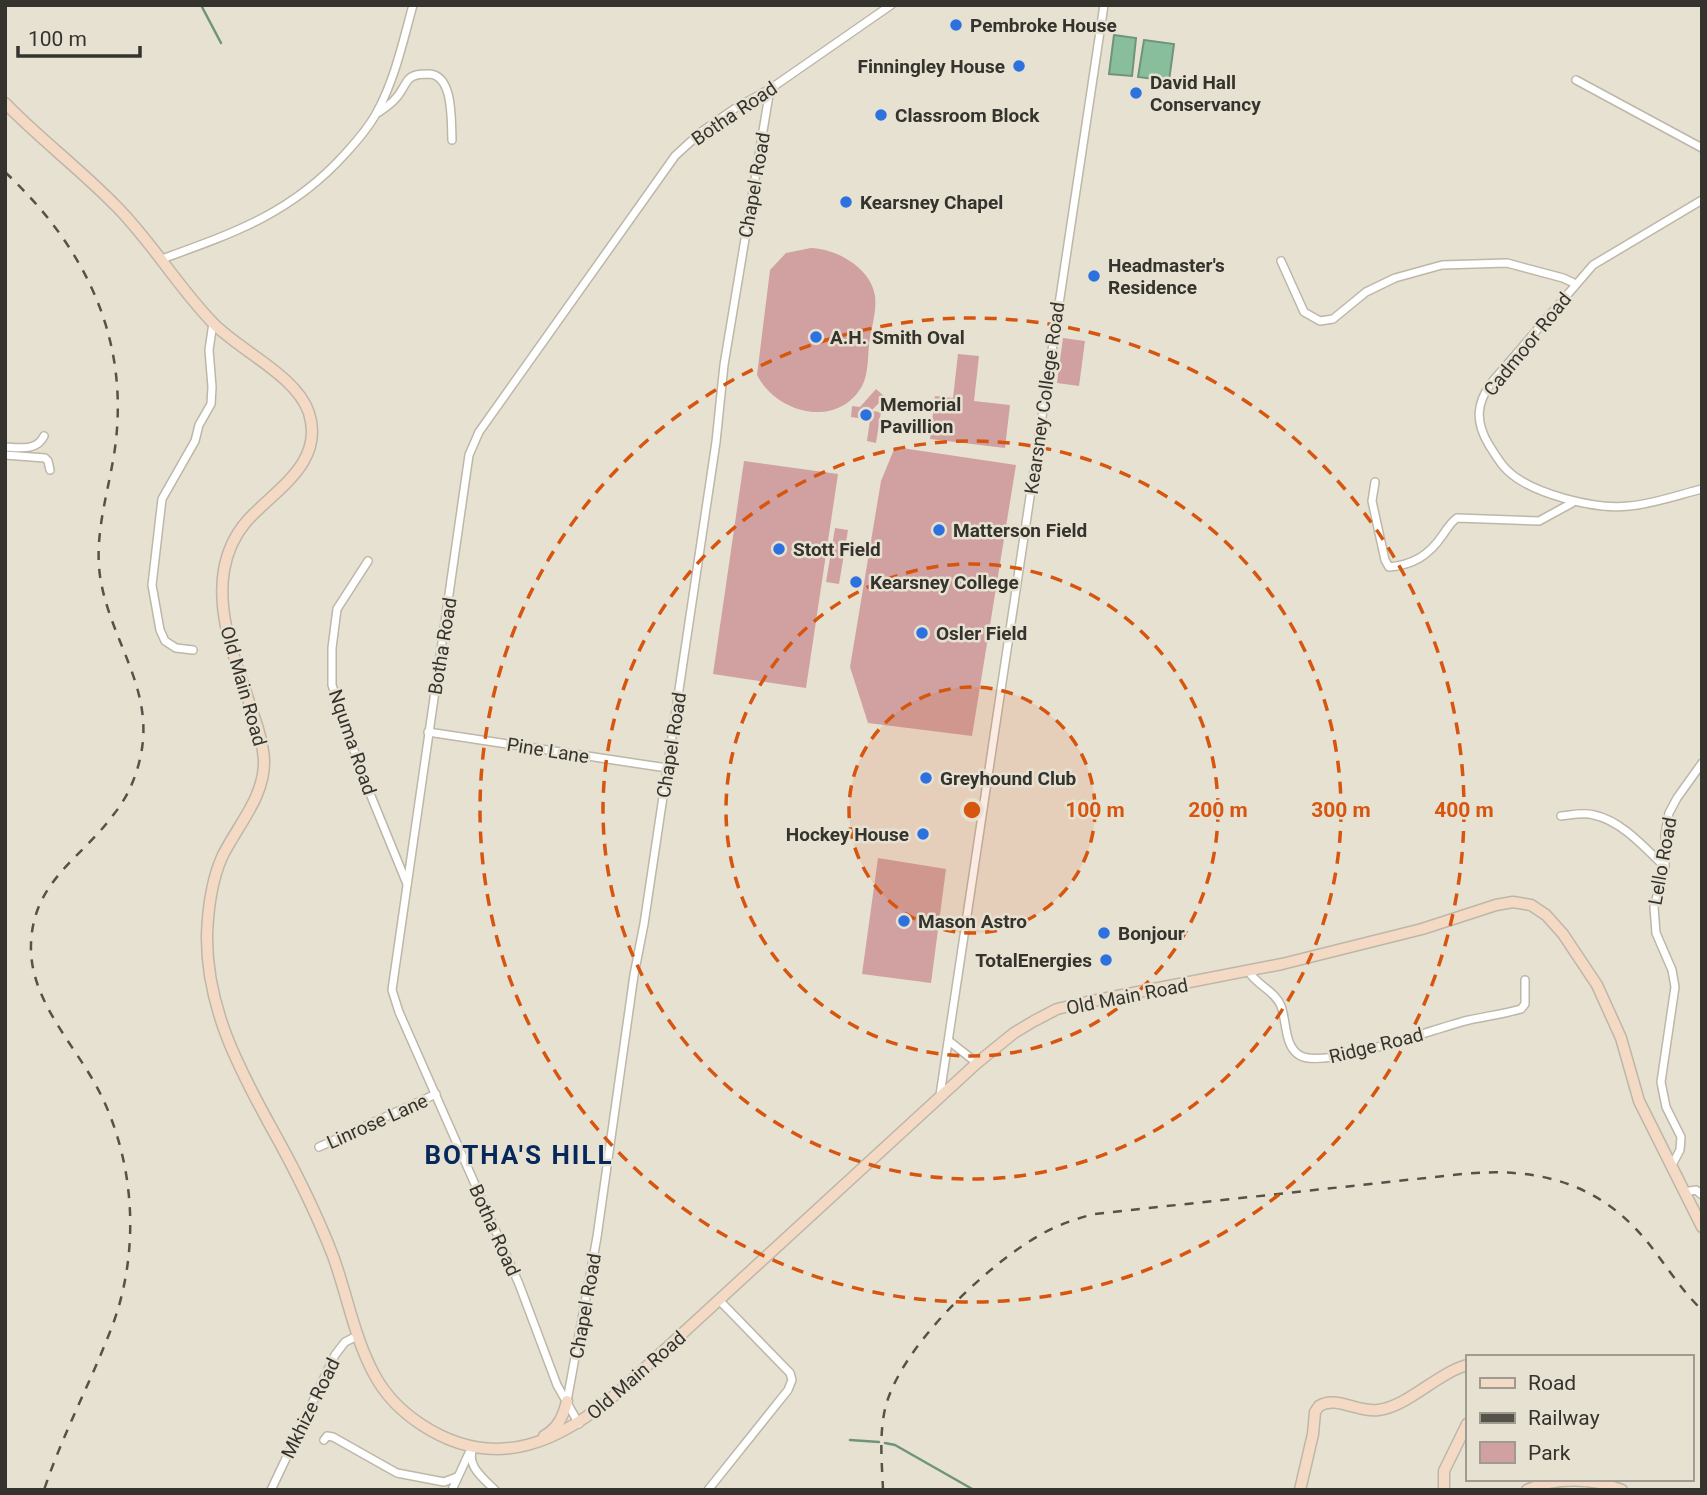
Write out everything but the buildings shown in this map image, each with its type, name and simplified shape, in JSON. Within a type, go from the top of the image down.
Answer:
[{"type":"main road","name":"Old Main Road","points":[[5,103],[118,208],[213,323],[296,390],[308,411],[312,433],[308,454],[299,470],[279,492],[246,521],[237,534],[225,565],[222,596],[224,617],[255,720],[264,761],[256,797],[222,858],[213,883],[207,930],[208,962],[214,1001],[228,1042],[251,1092],[307,1197],[333,1255],[374,1374],[388,1396],[429,1430],[488,1449],[528,1446],[557,1436],[596,1413],[940,1095],[1014,1033],[1057,1009],[1249,972],[1422,929],[1513,902],[1531,905],[1546,915],[1563,934],[1597,985],[1621,1038],[1639,1101],[1702,1227]]},
{"type":"main road","points":[[1300,1490],[1318,1406],[1331,1402],[1360,1410],[1378,1410],[1396,1405],[1422,1387],[1466,1365]]},
{"type":"main road","points":[[528,1446],[557,1426],[567,1401]]},
{"type":"main road","points":[[1444,1490],[1444,1471],[1466,1426]]},
{"type":"main road","points":[[1527,1490],[1547,1484],[1584,1481],[1602,1483],[1622,1490]]},
{"type":"street","points":[[376,115],[393,72],[413,5]]},
{"type":"street","name":"Botha Road","points":[[579,1424],[557,1385],[519,1284],[399,1012],[392,990],[472,444],[675,156],[701,132],[770,89],[891,5]]},
{"type":"street","name":"Kearsney College Road","points":[[940,1095],[1104,5]]},
{"type":"street","points":[[162,259],[248,226],[295,200],[337,163],[376,115],[397,98],[409,79],[419,74],[439,77],[447,90],[452,140]]},
{"type":"street","points":[[1576,80],[1702,148]]},
{"type":"street","name":"Chapel Road","points":[[567,1401],[597,1237],[634,975],[716,442],[724,365],[770,89]]},
{"type":"street","name":"Cadmoor Road","points":[[1702,200],[1601,259],[1576,284],[1492,382],[1482,396],[1478,410],[1479,424],[1486,440],[1508,471],[1516,478],[1573,502],[1627,507],[1702,489]]},
{"type":"street","points":[[1281,261],[1304,312],[1320,321],[1333,319],[1366,292],[1395,278],[1443,265],[1507,263],[1576,284]]},
{"type":"street","points":[[193,650],[176,648],[165,642],[160,630],[152,585],[162,499],[195,441],[199,425],[211,404],[209,350],[213,323]]},
{"type":"street","points":[[5,447],[32,447],[43,441],[44,436]]},
{"type":"street","points":[[5,455],[45,458],[50,470]]},
{"type":"street","points":[[1375,482],[1373,501],[1385,560],[1389,567],[1407,564],[1426,554],[1457,518],[1539,521],[1573,502]]},
{"type":"street","name":"Nquma Road","points":[[368,561],[337,609],[332,648],[332,685],[362,774],[407,884]]},
{"type":"street","name":"Pine Lane","points":[[428,732],[667,768]]},
{"type":"street","name":"Lello Road","points":[[1671,1167],[1680,1150],[1681,1137],[1666,1107],[1661,1082],[1675,987],[1672,970],[1656,933],[1653,915],[1665,867],[1665,834],[1670,813],[1677,798],[1702,763]]},
{"type":"street","points":[[1560,816],[1587,814],[1604,818],[1642,844],[1665,867]]},
{"type":"street","name":"Ridge Road","points":[[1249,972],[1256,983],[1275,996],[1280,1003],[1297,1054],[1314,1059],[1328,1059],[1375,1048],[1469,1020],[1521,1009],[1525,1004],[1525,980]]},
{"type":"street","points":[[949,1041],[977,1063]]},
{"type":"street","name":"Linrose Lane","points":[[319,1147],[436,1094]]},
{"type":"street","points":[[1684,1192],[1696,1190],[1702,1195]]},
{"type":"street","points":[[708,1490],[780,1401],[791,1386],[792,1380],[790,1373],[719,1300]]},
{"type":"street","name":"Mkhize Road","points":[[271,1490],[335,1355],[345,1342],[359,1335]]},
{"type":"street","points":[[324,1440],[327,1436],[333,1437],[397,1474],[444,1482],[457,1477]]},
{"type":"street","points":[[452,1490],[473,1446]]},
{"type":"street","points":[[473,1446],[470,1453],[473,1465],[495,1490]]},
{"type":"green space","name":"A.H. Smith Oval","points":[[811,248],[831,252],[851,262],[867,277],[875,296],[875,314],[864,382],[851,399],[838,408],[824,412],[793,407],[778,399],[757,375],[770,270],[786,253]]},
{"type":"green space","points":[[1063,338],[1085,341],[1079,386],[1057,383]]},
{"type":"green space","points":[[958,354],[979,356],[974,401],[1010,405],[1005,448],[930,439],[935,396],[953,398]]},
{"type":"green space","name":"Memorial Pavillion","points":[[876,389],[885,397],[871,411],[881,412],[876,443],[867,441],[870,420],[851,417],[852,406],[860,407]]},
{"type":"green space","points":[[895,447],[1016,465],[972,736],[868,723],[850,667],[881,481]]},
{"type":"green space","name":"Stott Field","points":[[744,461],[838,474],[806,688],[713,674]]},
{"type":"green space","points":[[835,528],[848,530],[839,584],[826,582]]},
{"type":"green space","name":"Mason Astro","points":[[878,858],[946,869],[931,983],[862,974]]},
{"type":"shaded area","points":[[1114,35],[1136,38],[1132,76],[1109,74]]},
{"type":"shaded area","points":[[1144,40],[1174,44],[1169,81],[1138,77]]},
{"type":"waterway","points":[[201,5],[221,43]]},
{"type":"waterway","points":[[850,1440],[879,1442]]},
{"type":"waterway","points":[[885,1443],[895,1445],[974,1490]]},
{"type":"railway","points":[[5,172],[58,231],[95,296],[108,331],[115,368],[118,407],[115,448],[99,543],[100,576],[105,600],[138,690],[143,737],[139,763],[129,790],[101,830],[49,887],[40,903],[31,944],[32,965],[46,1004],[90,1075],[112,1120],[121,1148],[130,1207],[130,1237],[122,1296],[105,1345],[44,1490]]},
{"type":"railway","points":[[883,1490],[881,1439],[885,1409],[906,1362],[924,1338],[965,1293],[1010,1255],[1053,1228],[1094,1214],[1462,1174],[1489,1172],[1539,1176],[1585,1191],[1626,1219],[1702,1310]]},
{"type":"place","name":"Pembroke House","points":[[956,25]]},
{"type":"place","name":"Finningley House","points":[[1019,66]]},
{"type":"place","name":"David Hall Conservancy","points":[[1136,93]]},
{"type":"place","name":"Classroom Block","points":[[881,115]]},
{"type":"place","name":"Kearsney Chapel","points":[[846,202]]},
{"type":"place","name":"Headmaster's Residence","points":[[1094,276]]},
{"type":"place","name":"A.H. Smith Oval","points":[[816,337]]},
{"type":"place","name":"Memorial Pavillion","points":[[866,415]]},
{"type":"place","name":"Matterson Field","points":[[939,530]]},
{"type":"place","name":"Stott Field","points":[[779,549]]},
{"type":"place","name":"Kearsney College","points":[[856,582]]},
{"type":"place","name":"Osler Field","points":[[922,633]]},
{"type":"place","name":"Greyhound Club","points":[[926,778]]},
{"type":"place","name":"Hockey House","points":[[923,834]]},
{"type":"place","name":"Mason Astro","points":[[904,921]]},
{"type":"place","name":"Bonjour","points":[[1104,933]]},
{"type":"place","name":"TotalEnergies","points":[[1106,960]]},
{"type":"district","name":"BOTHA'S HILL","points":[[519,1155]]}]
